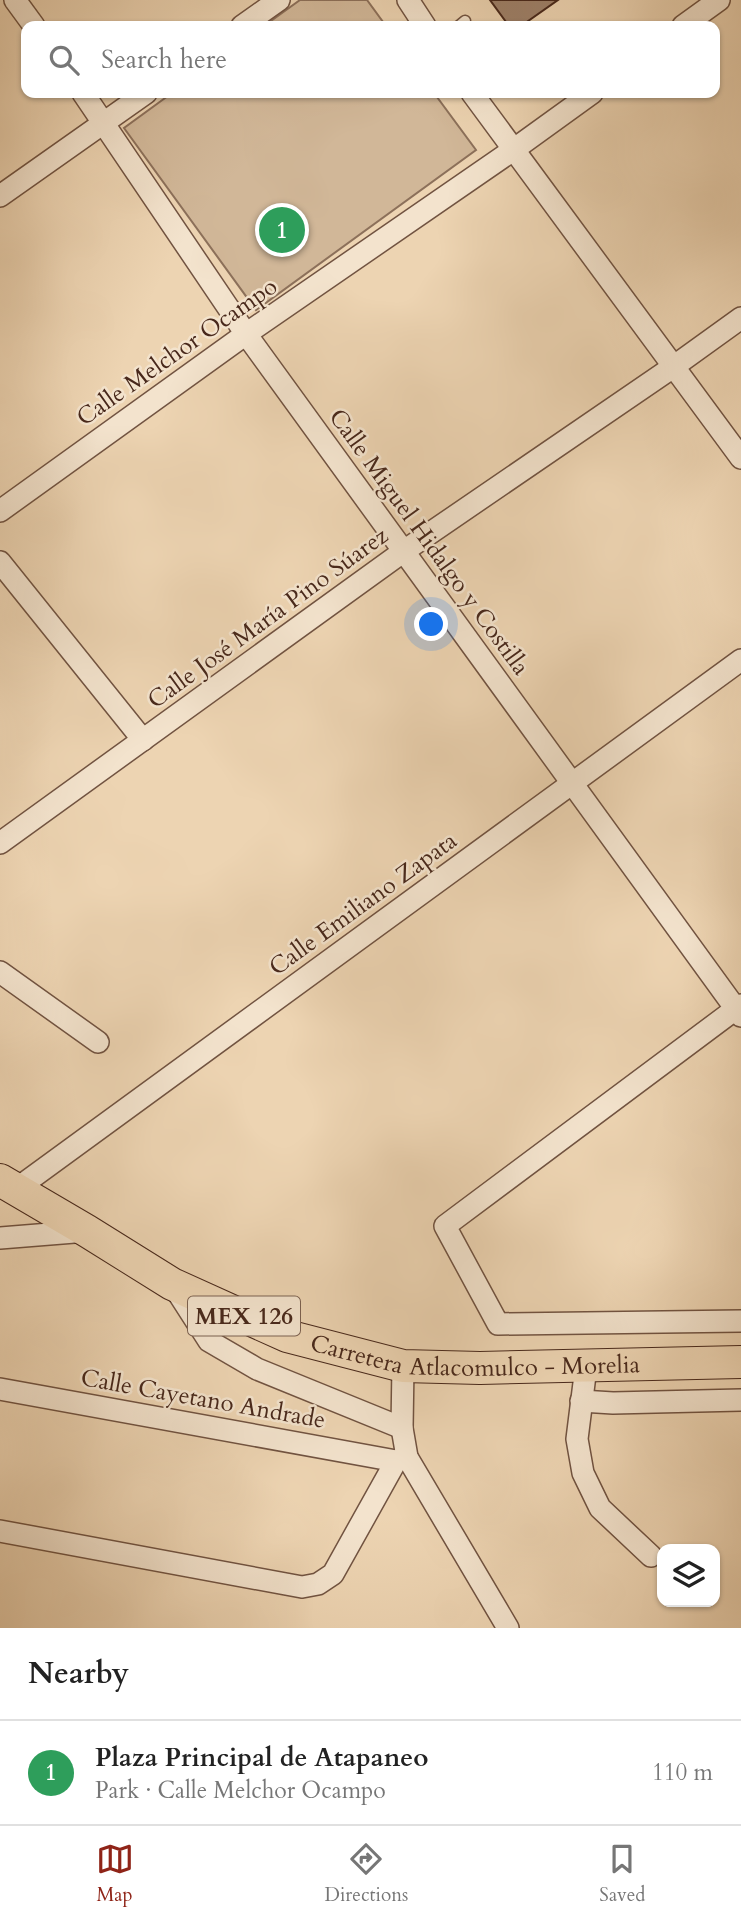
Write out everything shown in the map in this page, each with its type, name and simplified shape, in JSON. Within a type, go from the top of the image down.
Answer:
[{"type":"main road","name":"Carretera Atlacomulco - Morelia","points":[[7,1185],[173,1284],[287,1336],[409,1366],[586,1367],[741,1362]]},
{"type":"street","points":[[15,0],[30,21]]},
{"type":"street","points":[[249,21],[279,0]]},
{"type":"street","points":[[408,0],[422,21]]},
{"type":"street","points":[[690,21],[719,0]]},
{"type":"street","name":"Calle Miguel Hidalgo y Costilla","points":[[87,98],[246,334],[739,1010]]},
{"type":"street","points":[[0,195],[138,98]]},
{"type":"street","points":[[475,98],[741,458]]},
{"type":"street","name":"Calle Melchor Ocampo","points":[[0,511],[246,334],[585,98]]},
{"type":"street","name":"Calle José María Pino Súarez","points":[[0,843],[404,551],[741,318]]},
{"type":"street","points":[[0,562],[143,740]]},
{"type":"street","name":"Calle Emiliano Zapata","points":[[7,1185],[573,784],[741,660]]},
{"type":"street","points":[[0,972],[98,1042]]},
{"type":"street","points":[[739,1010],[445,1226],[498,1324],[741,1321]]},
{"type":"street","points":[[0,1238],[87,1231]]},
{"type":"street","points":[[173,1284],[209,1341],[257,1369],[402,1428]]},
{"type":"street","points":[[0,1531],[302,1587],[318,1584],[333,1574],[402,1459],[402,1428],[409,1366]]},
{"type":"street","points":[[586,1367],[578,1439],[583,1474],[600,1507],[651,1556]]},
{"type":"street","name":"Calle Cayetano Andrade","points":[[0,1389],[402,1459]]},
{"type":"street","points":[[581,1401],[613,1403],[741,1400]]},
{"type":"street","points":[[402,1459],[508,1628]]},
{"type":"shaded area","points":[[300,0],[367,0],[382,21],[271,21]]},
{"type":"shaded area","points":[[165,98],[438,98],[476,150],[256,310],[124,128]]},
{"type":"building","points":[[490,0],[558,0],[528,21],[505,21]]},
{"type":"place","name":"Plaza Principal de Atapaneo","points":[[282,230]]}]
